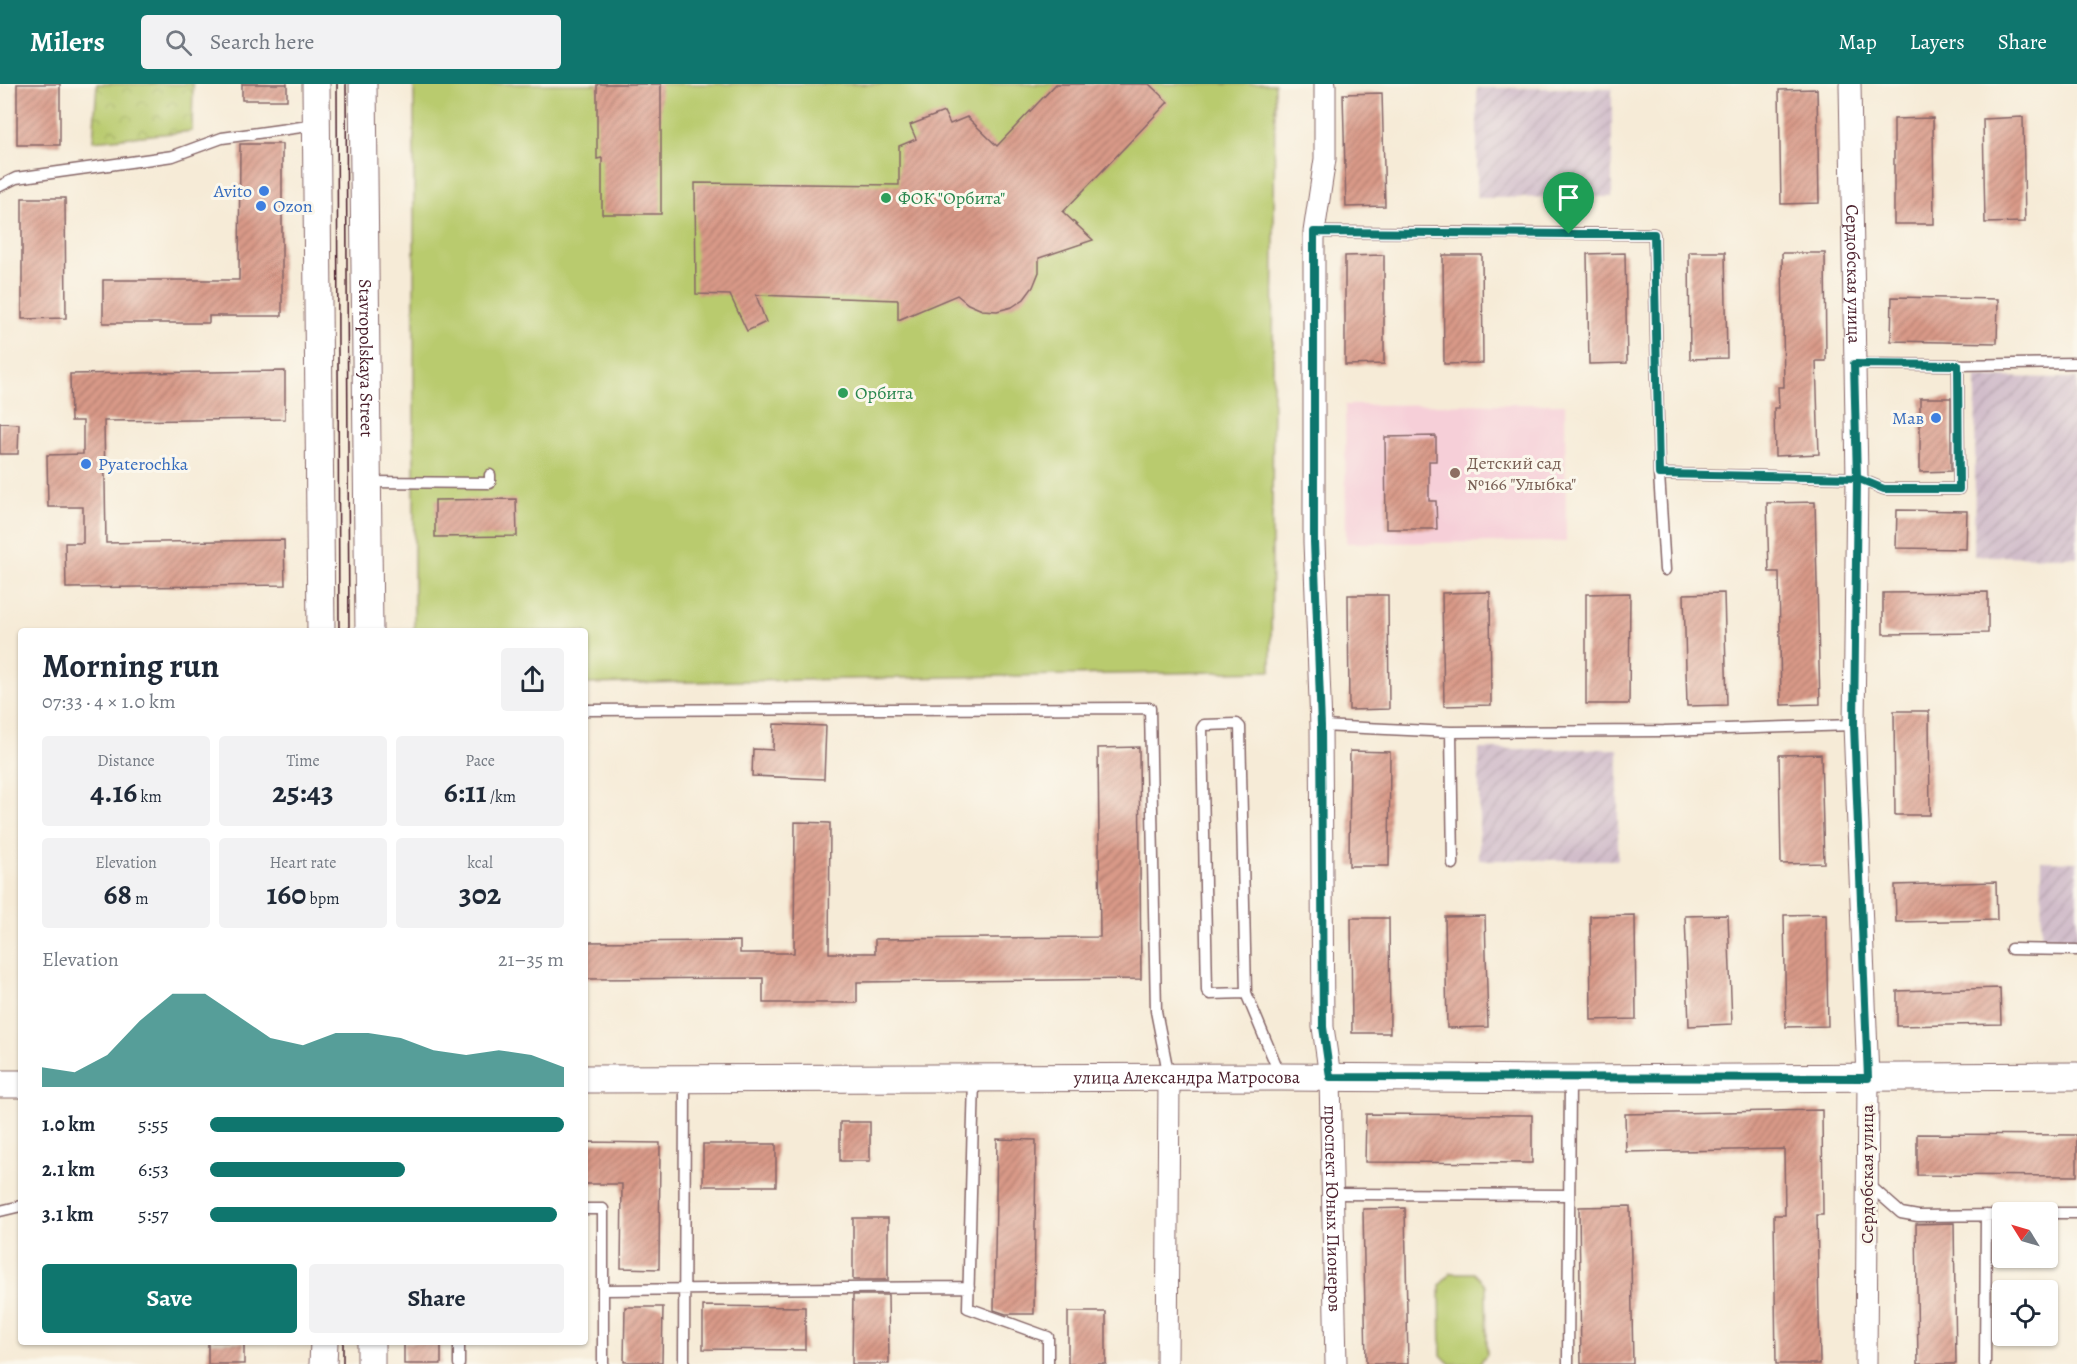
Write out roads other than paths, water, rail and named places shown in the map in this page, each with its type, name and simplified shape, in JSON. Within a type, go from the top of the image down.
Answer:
[{"type":"street","points":[[316,84],[321,628]]},
{"type":"street","name":"Stavropolskaya Street","points":[[363,84],[369,628]]},
{"type":"street","name":"проспект Юных Пионеров","points":[[1325,84],[1325,159],[1314,232],[1314,542],[1321,726],[1323,1027],[1330,1077],[1336,1364]]},
{"type":"street","name":"Сердобская улица","points":[[1850,84],[1857,478],[1854,725],[1868,1078],[1866,1364]]},
{"type":"street","name":"улица Александра Матросова","points":[[588,1079],[1330,1077],[1570,1079],[2077,1076]]},
{"type":"street","points":[[1167,1364],[1169,1078]]},
{"type":"street","points":[[0,1084],[18,1084]]},
{"type":"street","points":[[324,1345],[324,1364]]},
{"type":"street","points":[[371,1345],[371,1364]]},
{"type":"lane","points":[[0,186],[16,178],[173,156],[222,138],[316,125]]},
{"type":"lane","points":[[1314,232],[1654,234],[1659,474],[1665,570]]},
{"type":"lane","points":[[1854,364],[2077,363]]},
{"type":"lane","points":[[1659,474],[1857,478],[1884,489],[1959,489],[1958,365]]},
{"type":"lane","points":[[368,482],[490,483],[490,475]]},
{"type":"lane","points":[[588,710],[1150,708],[1156,1011],[1169,1078]]},
{"type":"lane","points":[[1246,993],[1210,994],[1207,991],[1202,728],[1204,725],[1237,724],[1240,727],[1246,993],[1281,1077]]},
{"type":"lane","points":[[1321,726],[1451,732],[1854,725]]},
{"type":"lane","points":[[1451,732],[1454,864]]},
{"type":"lane","points":[[2011,949],[2077,950]]},
{"type":"lane","points":[[974,1078],[968,1308],[1048,1337],[1048,1364]]},
{"type":"lane","points":[[684,1364],[685,1079]]},
{"type":"lane","points":[[1568,1364],[1570,1079]]},
{"type":"lane","points":[[1867,1182],[1901,1213],[1918,1216],[1992,1215]]},
{"type":"lane","points":[[1332,1194],[1569,1195]]},
{"type":"lane","points":[[0,1211],[18,1207]]},
{"type":"lane","points":[[588,1209],[603,1209],[603,1364]]},
{"type":"lane","points":[[2058,1214],[2077,1213]]},
{"type":"lane","points":[[1985,1364],[1986,1215]]},
{"type":"lane","points":[[603,1290],[969,1287]]},
{"type":"lane","points":[[459,1345],[459,1364]]},
{"type":"tram line","points":[[337,84],[339,628]]},
{"type":"tram line","points":[[346,84],[349,628]]},
{"type":"tram line","points":[[343,1345],[343,1364]]},
{"type":"place","name":"Avito","points":[[264,191]]},
{"type":"place","name":"ФОК \"Орбита\"","points":[[886,198]]},
{"type":"place","name":"Ozon","points":[[261,206]]},
{"type":"place","name":"Орбита","points":[[843,393]]},
{"type":"place","name":"Мав","points":[[1936,418]]},
{"type":"place","name":"Pyaterochka","points":[[86,464]]},
{"type":"place","name":"Детский сад №166 \"Улыбка\"","points":[[1455,473]]}]
